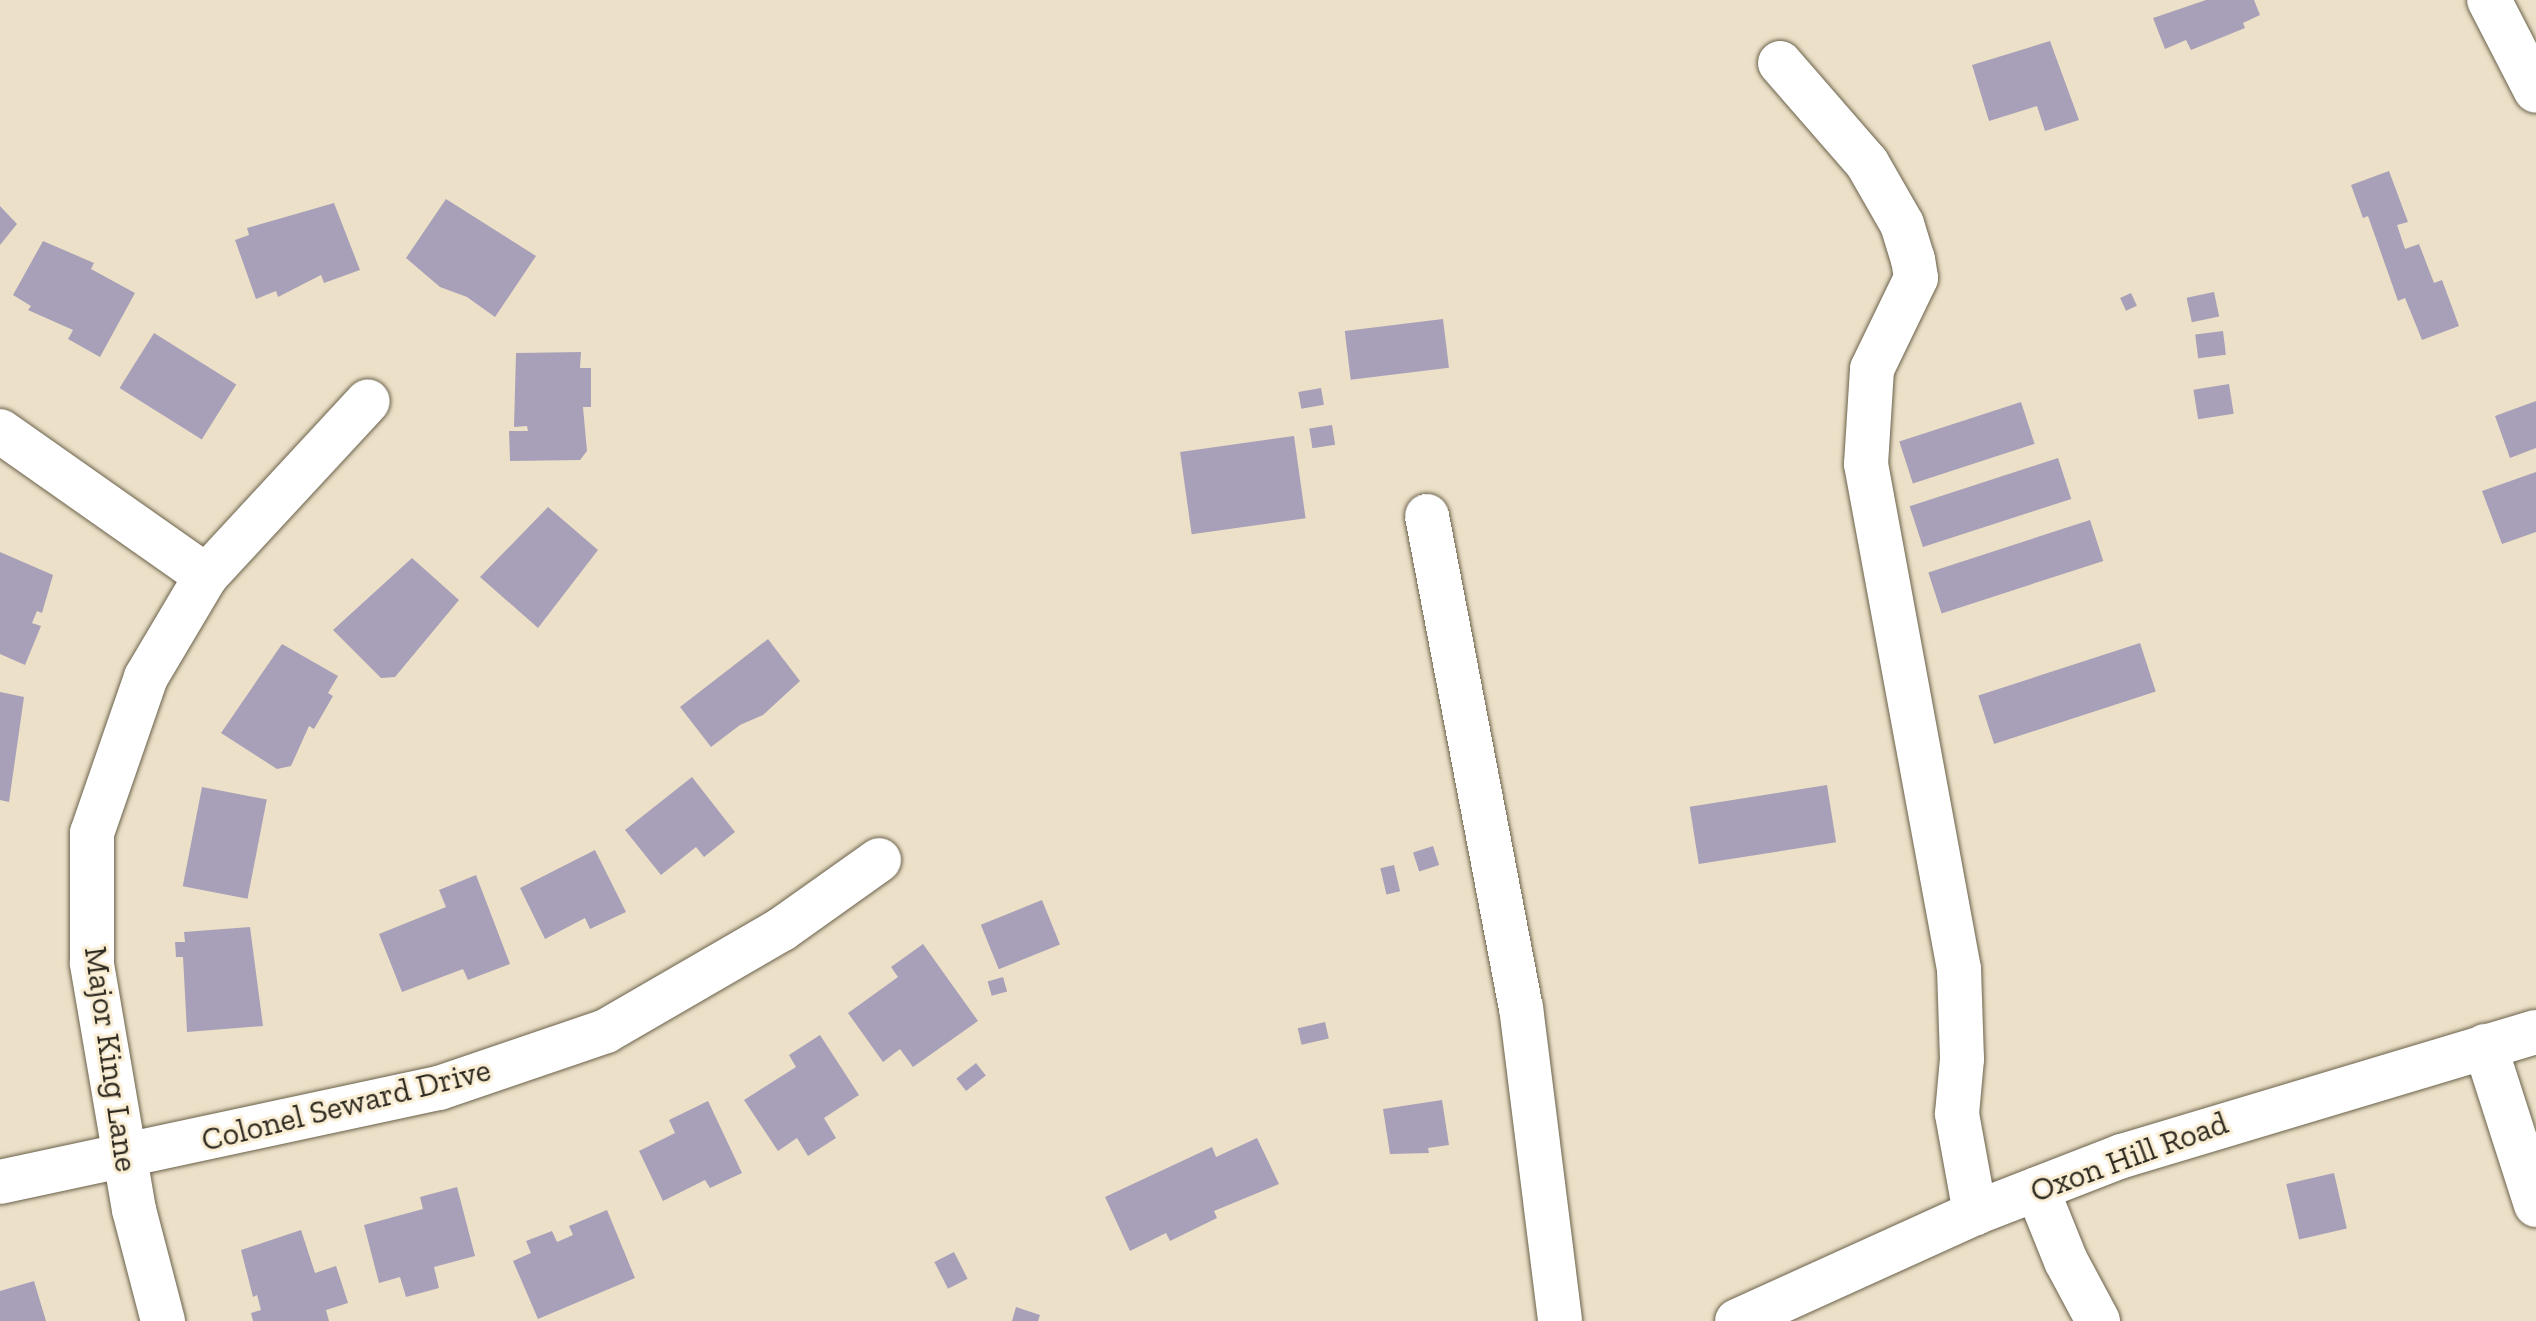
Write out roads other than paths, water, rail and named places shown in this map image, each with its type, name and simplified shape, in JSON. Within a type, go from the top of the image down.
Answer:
[{"type":"street","points":[[2489,0],[2536,91]]},
{"type":"street","points":[[1780,63],[1867,163],[1902,224],[1913,259],[1916,278],[1872,369],[1866,464],[1959,969],[1962,1059],[1957,1114],[1975,1213]]},
{"type":"street","name":"Major King Lane","points":[[163,1321],[134,1210],[92,963],[92,833],[146,677],[206,576],[368,401]]},
{"type":"street","points":[[0,431],[206,576]]},
{"type":"street","points":[[1427,516],[1521,1007],[1560,1321]]},
{"type":"street","name":"Colonel Seward Drive","points":[[0,1182],[126,1158],[439,1088],[606,1031],[782,929],[879,860]]},
{"type":"street","name":"Oxon Hill Road","points":[[1737,1321],[1975,1213],[2037,1189],[2232,1120],[2536,1032]]},
{"type":"street","points":[[2485,1046],[2536,1205]]},
{"type":"street","points":[[2037,1189],[2066,1261],[2098,1321]]}]
